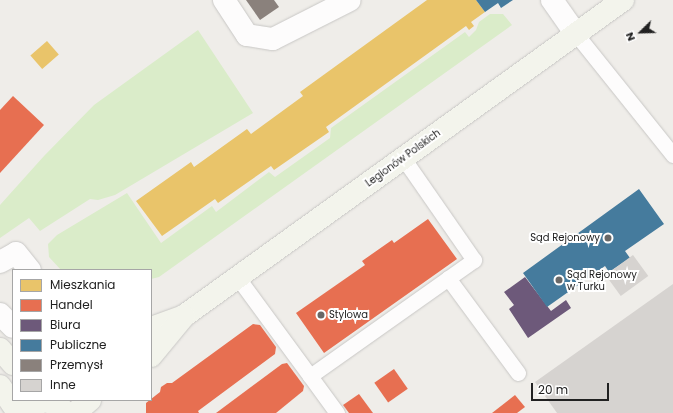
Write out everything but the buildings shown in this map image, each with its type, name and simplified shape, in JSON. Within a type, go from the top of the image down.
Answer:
[{"type":"street","points":[[224,0],[248,35],[273,39],[350,0]]},
{"type":"street","points":[[552,0],[576,34]]},
{"type":"street","name":"Legionów Polskich","points":[[152,328],[184,316],[623,0]]},
{"type":"street","points":[[0,262],[16,253],[29,269]]},
{"type":"street","points":[[0,314],[12,326]]},
{"type":"street","name":"Legionów Polskich","points":[[152,355],[184,316]]},
{"type":"street","points":[[0,349],[12,363]]},
{"type":"street","points":[[0,386],[18,413]]},
{"type":"street","points":[[25,413],[32,406],[42,401]]},
{"type":"street","points":[[47,401],[57,404],[66,413]]},
{"type":"street","points":[[75,413],[89,401]]},
{"type":"lane","points":[[576,34],[673,155]]},
{"type":"lane","points":[[310,376],[474,260],[404,158]]},
{"type":"lane","points":[[238,278],[337,413]]},
{"type":"lane","points":[[448,278],[518,372]]},
{"type":"green space","points":[[490,14],[503,14],[512,25],[159,277],[152,279],[152,269],[60,269],[49,257],[48,244],[57,235],[127,193],[161,243],[212,206],[216,212],[269,172],[275,177],[330,138],[331,128],[465,32],[469,37],[476,30],[479,22]]},
{"type":"green space","points":[[198,30],[253,113],[115,195],[98,200],[90,199],[40,231],[29,218],[0,238],[0,205],[44,156],[94,105]]},
{"type":"place","name":"Sąd Rejonowy","points":[[608,238]]},
{"type":"place","name":"Sąd Rejonowy w Turku","points":[[559,280]]},
{"type":"place","name":"Stylowa","points":[[321,315]]}]
